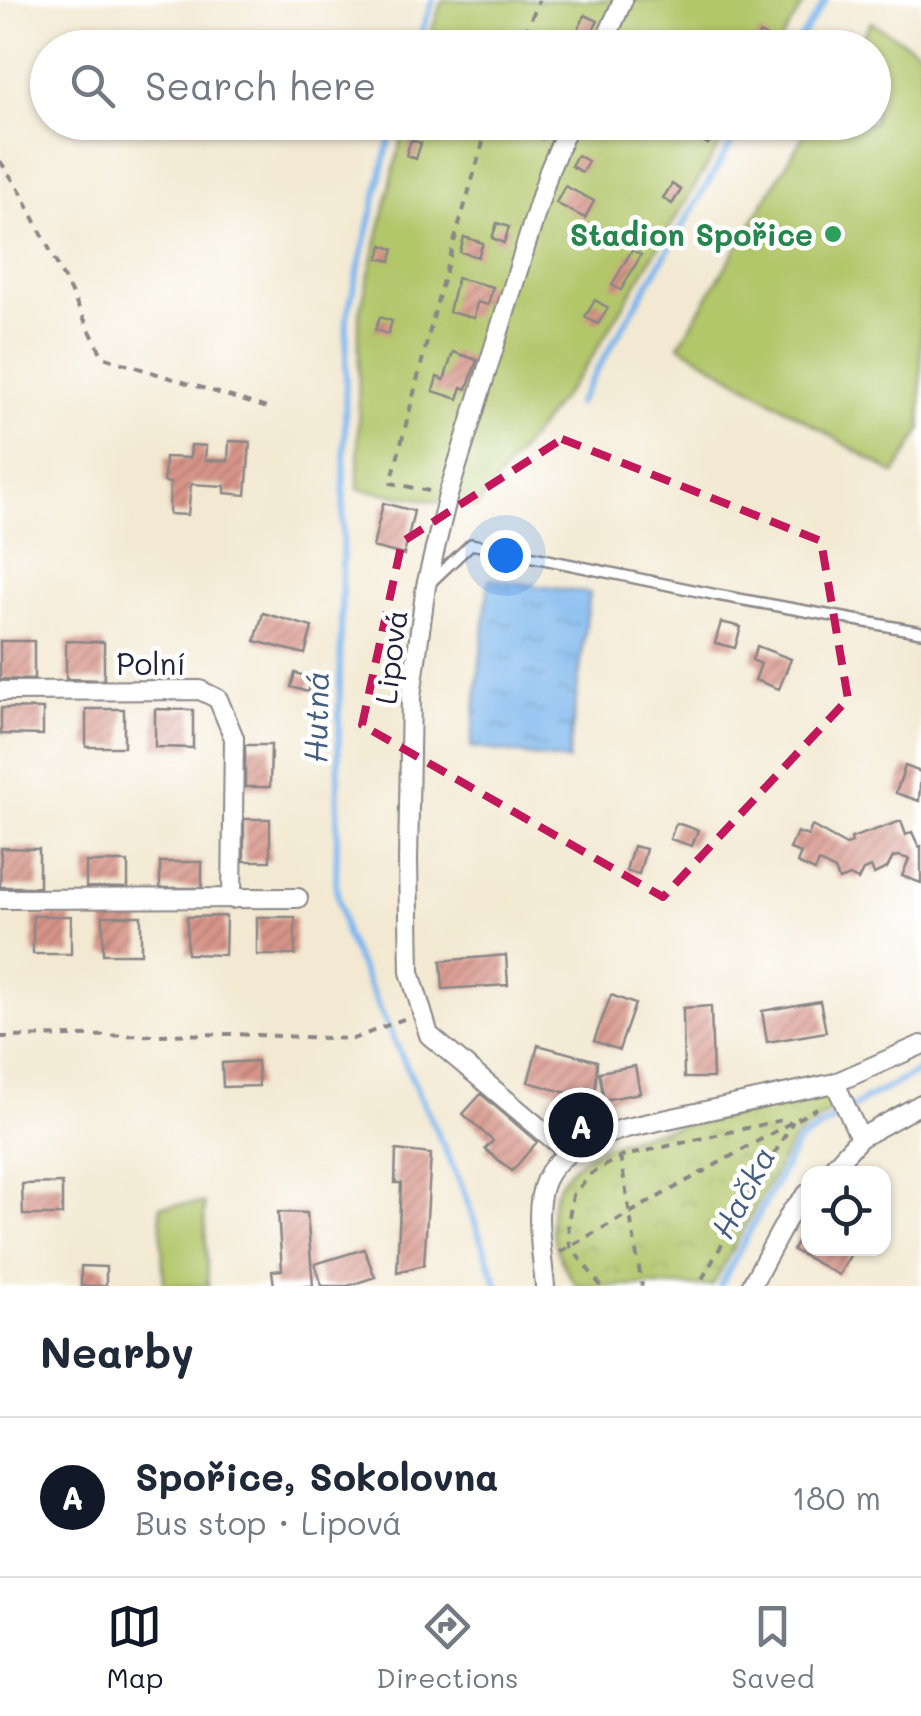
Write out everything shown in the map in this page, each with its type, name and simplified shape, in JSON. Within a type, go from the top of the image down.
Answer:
[{"type":"street","points":[[610,30],[623,0]]},
{"type":"street","name":"Lipová","points":[[562,140],[549,171],[448,495],[426,586],[410,697],[408,861],[410,972],[429,1035],[568,1152]]},
{"type":"street","name":"Polní","points":[[0,691],[200,690],[218,699],[234,738],[232,899]]},
{"type":"street","points":[[0,899],[298,898]]},
{"type":"street","points":[[545,1286],[537,1228],[539,1203],[551,1170],[568,1152],[616,1131],[835,1084],[921,1045]]},
{"type":"street","points":[[835,1084],[860,1138]]},
{"type":"street","points":[[834,1166],[860,1138],[921,1104]]},
{"type":"street","points":[[751,1286],[790,1212],[801,1200]]},
{"type":"lane","points":[[426,586],[470,544],[921,632]]},
{"type":"path","points":[[527,30],[539,0]]},
{"type":"path","points":[[448,495],[391,483],[484,140]]},
{"type":"path","points":[[0,161],[21,192],[102,357],[267,408]]},
{"type":"path","points":[[0,1037],[231,1034],[353,1039],[404,1019]]},
{"type":"path","points":[[542,1262],[817,1109],[812,1088]]},
{"type":"path","points":[[600,1286],[570,1246],[568,1223],[572,1195],[592,1173],[620,1157],[782,1120],[792,1123]]},
{"type":"path","points":[[698,1286],[792,1123]]},
{"type":"path","points":[[616,1131],[642,1286]]},
{"type":"highlighted area","points":[[562,439],[821,541],[848,699],[663,897],[362,725],[402,542]]},
{"type":"green space","points":[[442,0],[806,0],[787,30],[432,30]]},
{"type":"green space","name":"Stadion Spořice","points":[[871,22],[884,30],[866,30]]},
{"type":"green space","name":"Stadion Spořice","points":[[891,34],[921,52],[921,430],[895,474],[679,345],[801,140],[891,140]]},
{"type":"green space","points":[[401,140],[723,140],[590,361],[476,508],[358,489],[359,316]]},
{"type":"green space","points":[[826,1097],[836,1107],[794,1139],[712,1286],[577,1286],[558,1252],[551,1214],[557,1189],[570,1169],[589,1154],[638,1135]]},
{"type":"green space","points":[[204,1203],[208,1286],[164,1286],[160,1206]]},
{"type":"water","points":[[489,579],[590,593],[568,761],[471,747]]},
{"type":"building","points":[[585,15],[598,21],[593,30],[578,30]]},
{"type":"building","points":[[411,140],[421,143],[416,159],[406,155]]},
{"type":"building","points":[[577,155],[588,161],[582,172],[571,166]]},
{"type":"building","points":[[672,184],[681,190],[672,204],[663,198]]},
{"type":"building","points":[[565,186],[594,201],[585,218],[556,203]]},
{"type":"building","points":[[497,223],[509,227],[504,243],[492,238]]},
{"type":"building","points":[[464,237],[483,243],[478,257],[460,252]]},
{"type":"building","points":[[382,245],[394,249],[391,261],[379,258]]},
{"type":"building","points":[[632,250],[641,255],[621,290],[612,285]]},
{"type":"building","points":[[457,278],[493,287],[488,305],[477,302],[474,318],[449,312]]},
{"type":"building","points":[[595,300],[608,308],[598,324],[585,317]]},
{"type":"building","points":[[380,317],[392,321],[388,334],[375,330]]},
{"type":"building","points":[[453,352],[477,360],[467,389],[462,387],[458,399],[433,391],[437,377],[444,380]]},
{"type":"building","points":[[229,441],[250,442],[246,495],[225,493],[225,486],[191,484],[188,515],[169,514],[170,483],[164,482],[165,457],[190,458],[191,445],[206,446],[205,460],[228,461]]},
{"type":"building","points":[[383,503],[414,511],[404,555],[373,547]]},
{"type":"building","points":[[263,613],[312,627],[305,654],[255,641]]},
{"type":"building","points":[[721,622],[741,627],[735,648],[715,643]]},
{"type":"building","points":[[0,641],[34,641],[34,680],[0,679]]},
{"type":"building","points":[[66,641],[104,642],[104,680],[66,679]]},
{"type":"building","points":[[757,646],[791,659],[779,689],[755,680],[761,664],[752,660]]},
{"type":"building","points":[[295,673],[312,678],[308,692],[291,687]]},
{"type":"building","points":[[1,708],[43,709],[43,735],[1,734]]},
{"type":"building","points":[[86,709],[124,709],[124,747],[86,747]]},
{"type":"building","points":[[155,709],[193,710],[193,748],[155,747]]},
{"type":"building","points":[[245,745],[271,745],[270,787],[245,787]]},
{"type":"building","points":[[905,766],[921,772],[919,801],[896,793]]},
{"type":"building","points":[[244,819],[270,819],[270,861],[244,861]]},
{"type":"building","points":[[901,821],[906,835],[912,832],[921,846],[921,883],[902,876],[909,859],[899,856],[874,874],[871,867],[863,870],[858,880],[850,876],[839,880],[835,870],[819,862],[815,871],[797,863],[801,853],[790,849],[797,832],[808,836],[812,826],[846,845],[852,843],[851,838]]},
{"type":"building","points":[[676,823],[698,830],[692,846],[670,839]]},
{"type":"building","points":[[633,846],[646,849],[639,874],[626,871]]},
{"type":"building","points":[[1,848],[39,849],[39,887],[0,887]]},
{"type":"building","points":[[86,862],[128,862],[128,888],[86,887]]},
{"type":"building","points":[[160,862],[202,862],[202,888],[160,888]]},
{"type":"building","points":[[33,916],[71,916],[71,954],[33,954]]},
{"type":"building","points":[[103,916],[141,916],[141,954],[103,954]]},
{"type":"building","points":[[226,916],[225,955],[187,954],[187,917]]},
{"type":"building","points":[[257,917],[295,917],[295,955],[257,955]]},
{"type":"building","points":[[506,955],[508,985],[443,989],[441,961]]},
{"type":"building","points":[[611,995],[635,1004],[619,1050],[594,1041]]},
{"type":"building","points":[[820,1001],[826,1032],[767,1042],[762,1011]]},
{"type":"building","points":[[711,1006],[713,1078],[684,1078],[683,1008]]},
{"type":"building","points":[[538,1045],[597,1061],[595,1101],[528,1082]]},
{"type":"building","points":[[257,1061],[259,1086],[223,1087],[222,1063]]},
{"type":"building","points":[[635,1066],[640,1093],[604,1100],[599,1072]]},
{"type":"building","points":[[481,1094],[537,1142],[512,1171],[485,1149],[493,1141],[463,1114]]},
{"type":"building","points":[[396,1150],[431,1154],[424,1265],[397,1272],[401,1183],[395,1183]]},
{"type":"building","points":[[62,1183],[62,1215],[23,1215],[22,1184]]},
{"type":"building","points":[[278,1212],[307,1213],[313,1286],[274,1286],[272,1271],[282,1270]]},
{"type":"building","points":[[801,1234],[801,1254],[793,1250]]},
{"type":"building","points":[[364,1249],[375,1277],[348,1286],[322,1286],[315,1264]]},
{"type":"building","points":[[804,1256],[850,1256],[839,1275]]},
{"type":"building","points":[[81,1266],[106,1267],[106,1286],[81,1286]]},
{"type":"waterway","name":"Hutná","points":[[422,30],[433,0]]},
{"type":"waterway","points":[[806,30],[826,0]]},
{"type":"waterway","name":"Hutná","points":[[390,140],[347,316],[336,887],[346,936],[460,1182],[498,1286]]},
{"type":"waterway","points":[[577,404],[733,140]]},
{"type":"waterway","name":"Hačka","points":[[720,1286],[798,1142],[921,1070]]},
{"type":"place","name":"Stadion Spořice","points":[[833,234]]},
{"type":"place","name":"Spořice, Sokolovna","points":[[581,1125]]}]
